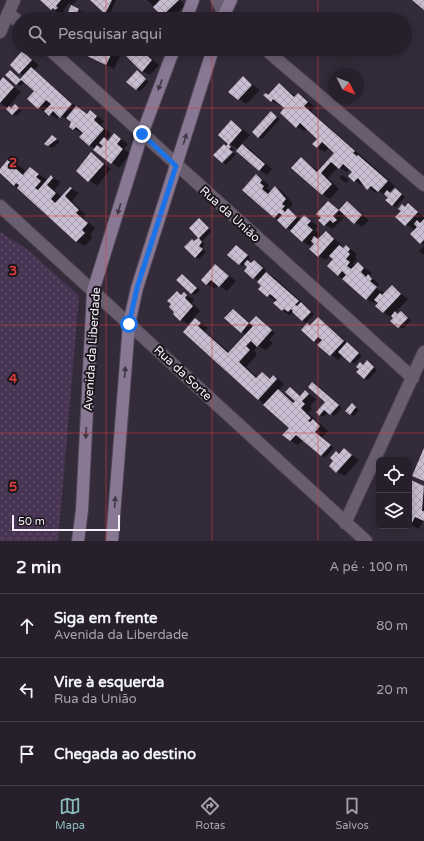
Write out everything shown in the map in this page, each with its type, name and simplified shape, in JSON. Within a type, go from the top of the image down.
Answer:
[{"type":"street","points":[[0,32],[14,0]]},
{"type":"street","points":[[189,12],[193,0]]},
{"type":"street","points":[[216,0],[222,12]]},
{"type":"street","points":[[226,12],[230,0]]},
{"type":"street","points":[[8,13],[12,16]]},
{"type":"street","name":"Rua da União","points":[[57,56],[176,166],[413,378]]},
{"type":"street","name":"Avenida da Liberdade","points":[[78,541],[82,510],[93,291],[142,134],[171,56]]},
{"type":"street","points":[[112,541],[129,324],[137,288],[211,56]]},
{"type":"street","points":[[273,56],[424,185]]},
{"type":"street","name":"Rua da Sorte","points":[[0,206],[366,541]]},
{"type":"street","points":[[346,523],[424,352]]},
{"type":"shaded area","points":[[0,232],[27,249],[79,296],[58,541],[0,541]]},
{"type":"building","points":[[40,0],[61,0],[56,6],[58,8],[55,10],[53,8],[51,10]]},
{"type":"building","points":[[90,0],[112,0],[106,12],[103,12]]},
{"type":"building","points":[[160,0],[179,0],[166,12],[158,12],[153,7]]},
{"type":"building","points":[[412,0],[424,0],[424,10]]},
{"type":"building","points":[[71,5],[79,9],[78,12],[68,12]]},
{"type":"building","points":[[18,56],[28,56],[32,60],[19,74],[10,65]]},
{"type":"building","points":[[87,56],[110,56],[106,65]]},
{"type":"building","points":[[126,56],[148,56],[152,60],[142,72]]},
{"type":"building","points":[[31,67],[72,104],[60,118],[53,111],[49,116],[44,111],[51,104],[46,100],[38,109],[27,99],[34,91],[20,79]]},
{"type":"building","points":[[10,70],[21,80],[16,85],[5,75]]},
{"type":"building","points":[[137,70],[146,79],[136,90],[126,82]]},
{"type":"building","points":[[243,76],[252,85],[238,100],[228,92]]},
{"type":"building","points":[[3,77],[14,87],[0,103],[0,81]]},
{"type":"building","points":[[279,83],[294,97],[298,93],[308,102],[304,106],[355,151],[353,153],[357,156],[358,155],[388,181],[378,192],[371,186],[367,190],[358,178],[354,182],[348,176],[352,172],[343,164],[339,169],[331,162],[321,173],[332,184],[322,195],[291,168],[301,157],[317,172],[334,153],[322,142],[317,148],[312,144],[317,139],[300,123],[296,128],[280,113],[284,108],[273,99],[271,102],[263,95],[266,93],[268,95]]},
{"type":"building","points":[[15,104],[19,108],[12,115],[6,109],[9,106],[11,108]]},
{"type":"building","points":[[76,106],[87,114],[90,110],[97,116],[94,120],[104,129],[89,146],[79,137],[83,133],[76,127],[73,130],[69,127],[71,122],[66,118]]},
{"type":"building","points":[[271,111],[277,117],[258,138],[252,132]]},
{"type":"building","points":[[231,120],[242,130],[229,145],[231,147],[229,149],[233,152],[222,163],[213,155],[224,144],[226,146],[228,144],[218,135]]},
{"type":"building","points":[[114,133],[121,139],[117,144],[123,149],[111,164],[93,150],[97,145],[101,148],[103,146],[99,143],[104,137],[108,141]]},
{"type":"building","points":[[52,135],[57,139],[48,146],[44,144]]},
{"type":"building","points":[[242,144],[265,164],[259,171],[236,151]]},
{"type":"building","points":[[91,152],[104,164],[88,182],[76,171]]},
{"type":"building","points":[[9,158],[17,165],[15,168],[23,175],[30,167],[39,174],[36,177],[41,181],[35,188],[38,190],[51,175],[53,178],[47,185],[56,193],[51,199],[55,203],[70,187],[72,188],[65,196],[79,210],[76,213],[88,223],[82,230],[85,233],[76,242],[17,188],[19,185],[16,183],[14,186],[0,173],[0,169]]},
{"type":"building","points":[[256,174],[262,180],[260,183],[264,186],[262,189],[268,194],[275,186],[286,199],[282,204],[285,206],[282,209],[285,212],[288,208],[297,217],[286,229],[277,220],[282,215],[279,213],[274,218],[242,190]]},
{"type":"building","points":[[395,188],[402,194],[392,206],[385,200],[388,198],[384,194],[387,190],[390,193]]},
{"type":"building","points":[[328,201],[339,210],[333,216],[337,220],[333,223],[330,220],[324,226],[318,220],[321,218],[316,214]]},
{"type":"building","points":[[347,201],[362,215],[354,224],[339,210]]},
{"type":"building","points":[[408,203],[418,212],[405,226],[395,217],[401,211],[398,209],[402,204],[405,207]]},
{"type":"building","points":[[304,215],[311,221],[307,225],[313,230],[302,242],[290,231]]},
{"type":"building","points":[[199,218],[209,228],[199,238],[202,242],[199,246],[203,249],[195,258],[184,247],[192,239],[194,241],[198,238],[189,228]]},
{"type":"building","points":[[424,219],[424,240],[420,244],[410,234],[417,227],[414,224],[417,220],[420,223]]},
{"type":"building","points":[[326,231],[334,239],[318,257],[309,249],[314,244],[311,241],[314,236],[318,239]]},
{"type":"building","points":[[236,245],[248,255],[239,265],[227,255]]},
{"type":"building","points":[[339,245],[343,248],[346,245],[350,249],[348,252],[350,254],[346,259],[350,262],[347,266],[351,269],[358,262],[364,268],[361,272],[366,277],[368,274],[372,279],[370,281],[377,287],[366,300],[342,279],[346,275],[342,271],[338,276],[327,266],[333,259],[329,256]]},
{"type":"building","points":[[247,260],[251,263],[254,260],[263,268],[253,279],[244,271],[247,267],[244,264]]},
{"type":"building","points":[[215,264],[229,276],[219,287],[211,280],[206,285],[201,280]]},
{"type":"building","points":[[266,272],[299,301],[295,305],[297,306],[301,302],[311,312],[302,321],[292,312],[293,311],[291,309],[288,312],[284,309],[282,311],[273,303],[277,300],[270,294],[267,297],[258,289],[261,286],[257,282]]},
{"type":"building","points":[[182,274],[197,288],[191,294],[176,280]]},
{"type":"building","points":[[392,285],[401,294],[383,313],[375,306],[378,303],[374,300],[380,293],[382,295]]},
{"type":"building","points":[[177,291],[181,295],[184,292],[187,295],[185,298],[193,306],[180,321],[173,314],[174,312],[169,307],[171,304],[167,301]]},
{"type":"building","points":[[233,309],[249,323],[241,333],[224,318]]},
{"type":"building","points":[[395,311],[397,314],[401,311],[408,318],[398,328],[390,321],[393,318],[391,316]]},
{"type":"building","points":[[256,316],[272,330],[257,347],[251,341],[246,346],[250,350],[239,362],[256,378],[262,372],[270,379],[273,375],[277,379],[258,400],[183,332],[195,318],[201,323],[198,326],[228,353],[253,326],[249,323]]},
{"type":"building","points":[[318,317],[344,341],[330,356],[317,345],[322,340],[318,337],[314,342],[301,330],[307,323],[310,325]]},
{"type":"building","points":[[347,342],[359,353],[350,363],[338,352]]},
{"type":"building","points":[[367,360],[374,367],[364,379],[356,372],[359,369],[356,367],[360,362],[363,365]]},
{"type":"building","points":[[312,382],[339,405],[330,415],[324,410],[319,416],[316,412],[325,402],[308,387]]},
{"type":"building","points":[[290,387],[300,396],[305,390],[309,394],[302,401],[305,404],[301,408],[311,418],[308,421],[310,422],[313,419],[320,426],[315,432],[331,445],[321,456],[296,435],[290,441],[282,435],[289,428],[263,405],[278,389],[293,403],[295,401],[285,392]]},
{"type":"building","points":[[352,403],[356,407],[350,415],[345,411]]},
{"type":"building","points":[[344,448],[352,455],[336,473],[329,466],[333,461],[330,458],[336,451],[339,454]]},
{"type":"building","points":[[424,448],[424,481],[412,476]]},
{"type":"building","points":[[412,480],[424,486],[422,511],[424,511],[424,521],[415,517],[412,523]]},
{"type":"route","points":[[129,324],[137,288],[176,166],[142,134]]}]
